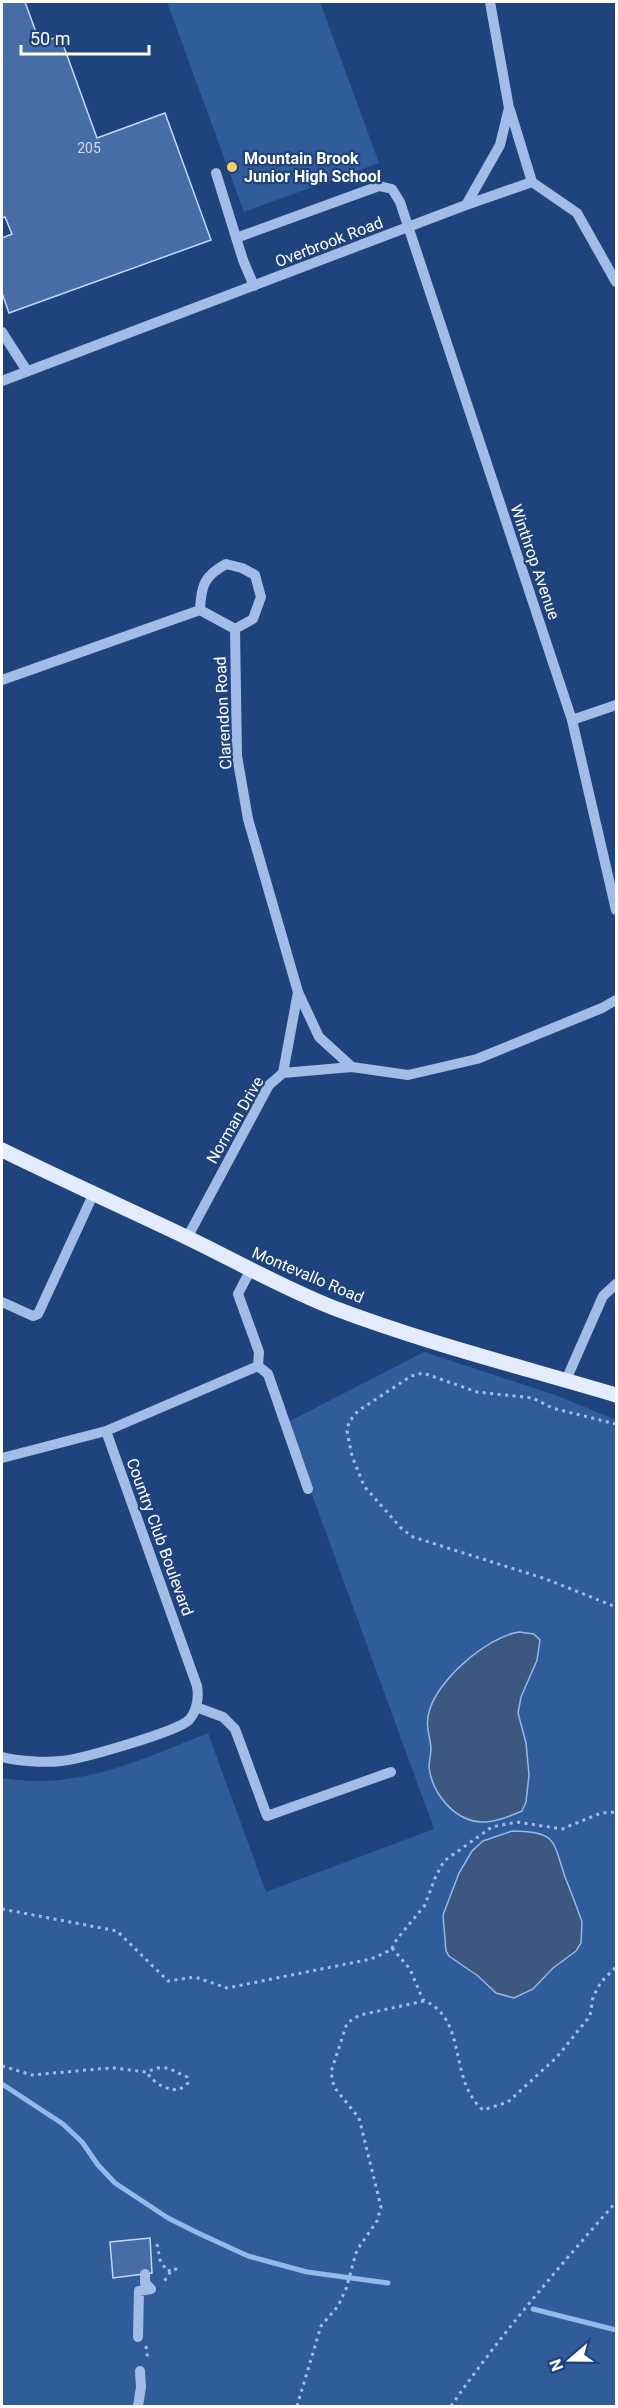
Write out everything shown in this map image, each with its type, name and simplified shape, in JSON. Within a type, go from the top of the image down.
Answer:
[{"type":"main road","name":"Montevallo Road","points":[[2,1150],[187,1238],[250,1271],[332,1307],[426,1341],[616,1395]]},
{"type":"street","points":[[490,2],[509,108],[532,182],[577,213],[616,282]]},
{"type":"street","points":[[466,205],[500,145],[509,108]]},
{"type":"street","points":[[216,173],[254,286]]},
{"type":"street","name":"Overbrook Road","points":[[2,381],[532,182]]},
{"type":"street","name":"Winthrop Avenue","points":[[236,238],[379,186],[392,189],[400,202],[573,720],[616,910]]},
{"type":"street","points":[[2,332],[27,371]]},
{"type":"street","points":[[2,680],[200,609],[235,629],[254,618],[261,597],[255,575],[242,568],[226,564],[212,572],[205,581],[201,593],[200,609]]},
{"type":"street","name":"Clarendon Road","points":[[235,629],[237,756],[248,819],[298,992],[283,1073]]},
{"type":"street","points":[[573,720],[616,705]]},
{"type":"street","points":[[298,992],[320,1037],[352,1067]]},
{"type":"street","name":"Norman Drive","points":[[187,1238],[269,1085],[283,1073],[352,1067],[408,1075],[477,1059],[602,1008],[616,1000]]},
{"type":"street","points":[[2,1302],[33,1316],[38,1314],[93,1195]]},
{"type":"street","points":[[250,1271],[238,1294],[259,1352],[258,1366]]},
{"type":"street","points":[[566,1380],[603,1296],[616,1284]]},
{"type":"street","points":[[2,1458],[106,1431],[258,1366]]},
{"type":"street","points":[[258,1366],[268,1374],[308,1489]]},
{"type":"street","name":"Country Club Boulevard","points":[[106,1431],[197,1686],[199,1696],[196,1707]]},
{"type":"street","points":[[2,1757],[60,1761],[103,1752],[170,1730],[188,1721],[196,1707],[223,1717],[235,1729],[267,1816],[391,1772]]},
{"type":"street","points":[[138,2337],[139,2291],[151,2289],[145,2283],[145,2274]]},
{"type":"street","points":[[138,2406],[141,2387],[140,2371]]},
{"type":"path","points":[[616,1424],[552,1408],[533,1398],[477,1392],[423,1373],[411,1376],[367,1404],[349,1422],[347,1431],[352,1456],[364,1486],[402,1529],[413,1537],[546,1579],[616,1607]]},
{"type":"path","points":[[2,1909],[117,1931],[168,1981],[195,1977],[226,1988],[371,1959],[392,1948],[425,1905],[444,1861],[492,1827],[517,1822],[562,1829],[601,1813],[616,1812]]},
{"type":"path","points":[[392,1948],[410,1969],[424,2001]]},
{"type":"path","points":[[297,2406],[321,2326],[338,2306],[346,2289],[357,2250],[377,2221],[381,2207],[359,2118],[334,2087],[331,2072],[347,2023],[360,2014],[424,2001],[433,2004],[444,2014],[451,2029],[472,2100],[483,2110],[494,2108],[508,2102],[523,2090],[578,2035],[590,2016],[593,1996],[601,1982],[616,1968]]},
{"type":"path","points":[[2,2066],[32,2075],[114,2068],[146,2072],[157,2068],[168,2068],[187,2077],[189,2083],[179,2090],[166,2089],[155,2083],[146,2072]]},
{"type":"path","points":[[451,2406],[542,2289],[616,2202]]},
{"type":"shaded area","points":[[167,2],[320,2],[379,163],[244,212]]},
{"type":"shaded area","points":[[424,1352],[558,1396],[616,1420],[616,2406],[2,2406],[2,1778],[30,1781],[82,1777],[133,1763],[208,1733],[266,1892],[434,1829],[286,1423]]},
{"type":"shaded area","points":[[519,1632],[534,1634],[540,1640],[537,1660],[521,1697],[518,1713],[526,1743],[529,1775],[526,1802],[522,1811],[502,1819],[487,1822],[472,1820],[462,1817],[446,1804],[431,1777],[429,1712],[442,1687],[465,1662],[493,1642]]},
{"type":"shaded area","points":[[512,1831],[538,1833],[551,1841],[582,1922],[581,1943],[576,1951],[553,1968],[533,1989],[514,1998],[496,1993],[478,1976],[449,1956],[446,1951],[443,1915],[459,1873],[472,1851],[483,1841]]},
{"type":"building","points":[[2,2],[25,2],[40,43],[60,36],[97,138],[165,113],[211,240],[9,313],[2,293],[2,238],[12,234],[5,217],[2,218]]},
{"type":"building","points":[[150,2238],[152,2273],[113,2278],[110,2242]]},
{"type":"waterway","points":[[2,2084],[63,2124],[82,2142],[98,2165],[115,2183],[168,2218],[248,2256],[307,2272],[388,2283]]},
{"type":"waterway","points":[[533,2309],[616,2330]]},
{"type":"place","name":"Mountain Brook Junior High School","points":[[232,167]]}]
